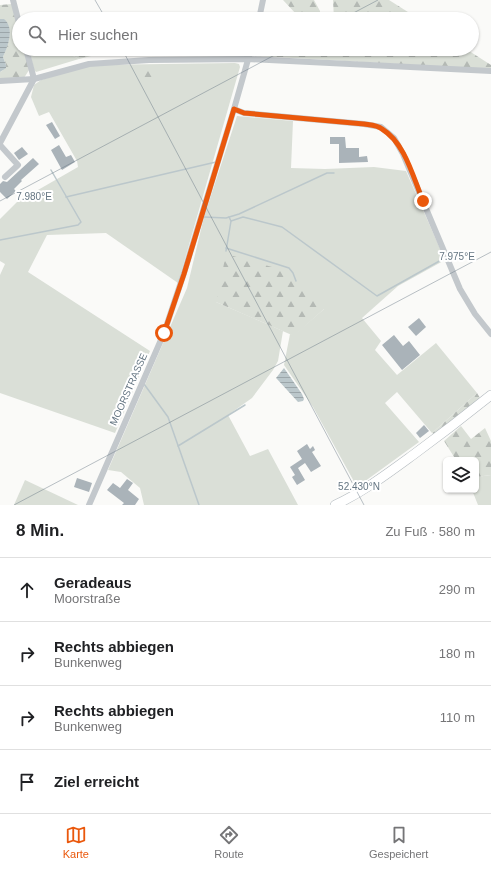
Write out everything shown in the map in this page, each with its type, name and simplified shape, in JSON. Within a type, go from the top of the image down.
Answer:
[{"type":"street","points":[[13,0],[16,12]]},
{"type":"street","points":[[260,12],[263,0]]},
{"type":"street","points":[[6,177],[18,165],[0,144],[34,79],[28,56]]},
{"type":"street","name":"MOORSTRASSE","points":[[89,505],[164,333],[184,274],[249,56]]},
{"type":"street","points":[[0,81],[34,79],[89,64],[149,60],[248,59],[491,71]]},
{"type":"street","points":[[234,109],[244,113],[364,124],[381,127],[394,138],[403,154],[464,297],[491,334]]},
{"type":"street","points":[[335,505],[376,482],[491,395]]},
{"type":"green space","points":[[283,0],[314,0],[320,11],[320,12],[294,12]]},
{"type":"green space","points":[[333,0],[389,0],[408,12],[334,12]]},
{"type":"green space","points":[[12,4],[14,12],[12,12],[12,56],[26,56],[29,70],[24,78],[0,80],[0,72],[6,65],[3,57],[9,38],[9,29],[4,20],[0,19],[0,5]]},
{"type":"green space","points":[[31,56],[73,56],[79,59],[36,72],[34,70]]},
{"type":"green space","points":[[73,56],[91,56],[79,59]]},
{"type":"green space","points":[[257,56],[477,56],[491,65],[491,68],[485,69]]},
{"type":"green space","points":[[239,64],[240,67],[178,283],[106,233],[47,235],[28,272],[150,351],[115,433],[0,393],[0,275],[5,264],[0,261],[0,219],[17,202],[78,167],[77,161],[49,112],[39,116],[31,97],[34,85],[41,80],[91,65]]},
{"type":"green space","points":[[129,67],[159,67],[154,90]]},
{"type":"green space","points":[[237,116],[293,121],[291,168],[325,169],[374,167],[406,171],[445,260],[398,286],[362,318],[381,341],[375,350],[397,375],[436,343],[477,393],[432,433],[397,392],[385,403],[419,442],[357,487],[313,407],[284,365],[290,334],[294,335],[324,309],[216,302],[283,331],[278,361],[273,370],[252,398],[228,415],[250,456],[268,449],[298,505],[144,505],[140,488],[121,472],[108,470],[187,288],[204,217]]},
{"type":"green space","points":[[226,254],[290,272],[324,309],[294,336],[216,302]]},
{"type":"green space","points":[[477,393],[480,398],[434,434],[432,433]]},
{"type":"green space","points":[[461,426],[471,439],[485,428],[491,441],[491,475],[479,477],[479,457],[454,457],[444,441]]},
{"type":"green space","points":[[491,475],[491,505],[478,505],[473,493],[479,493],[479,477]]},
{"type":"green space","points":[[25,480],[78,505],[14,505]]},
{"type":"shaded area","points":[[0,19],[4,19],[7,23],[10,37],[3,57],[6,68],[0,72]]},
{"type":"shaded area","points":[[284,368],[302,394],[304,399],[303,401],[298,402],[276,378]]},
{"type":"building","points":[[52,122],[60,136],[55,139],[46,125]]},
{"type":"building","points":[[330,137],[345,137],[346,148],[359,148],[359,157],[367,156],[368,162],[339,163],[339,144],[330,144]]},
{"type":"building","points":[[59,145],[66,157],[71,155],[75,162],[62,170],[51,150]]},
{"type":"building","points":[[22,147],[28,154],[19,160],[14,153]]},
{"type":"building","points":[[33,158],[39,164],[21,180],[22,181],[14,189],[16,191],[7,199],[0,192],[0,184],[3,181],[7,182]]},
{"type":"building","points":[[419,318],[426,327],[416,336],[408,327]]},
{"type":"building","points":[[394,335],[403,346],[409,341],[420,355],[402,370],[382,345]]},
{"type":"building","points":[[424,425],[429,431],[420,438],[416,433]]},
{"type":"building","points":[[307,444],[310,449],[313,446],[315,450],[312,452],[321,466],[311,472],[305,463],[298,468],[305,480],[297,485],[292,477],[295,475],[290,467],[302,459],[297,451]]},
{"type":"building","points":[[77,478],[92,483],[89,492],[74,487]]},
{"type":"building","points":[[127,479],[133,483],[128,490],[139,499],[135,505],[122,505],[124,503],[107,490],[113,483],[120,488]]},
{"type":"waterway","points":[[66,197],[216,162]]},
{"type":"waterway","points":[[0,240],[78,225],[81,222],[51,170]]},
{"type":"waterway","points":[[204,217],[226,218],[239,214],[327,173],[334,173]]},
{"type":"waterway","points":[[229,217],[231,221],[243,217],[282,227],[377,296],[443,259]]},
{"type":"waterway","points":[[226,251],[231,221]]},
{"type":"waterway","points":[[226,248],[289,268],[296,281]]},
{"type":"waterway","points":[[144,384],[168,417],[199,505]]},
{"type":"waterway","points":[[178,446],[245,405]]},
{"type":"route","points":[[164,333],[184,274],[234,109],[244,113],[364,124],[381,127],[394,138],[403,154],[423,201]]}]
